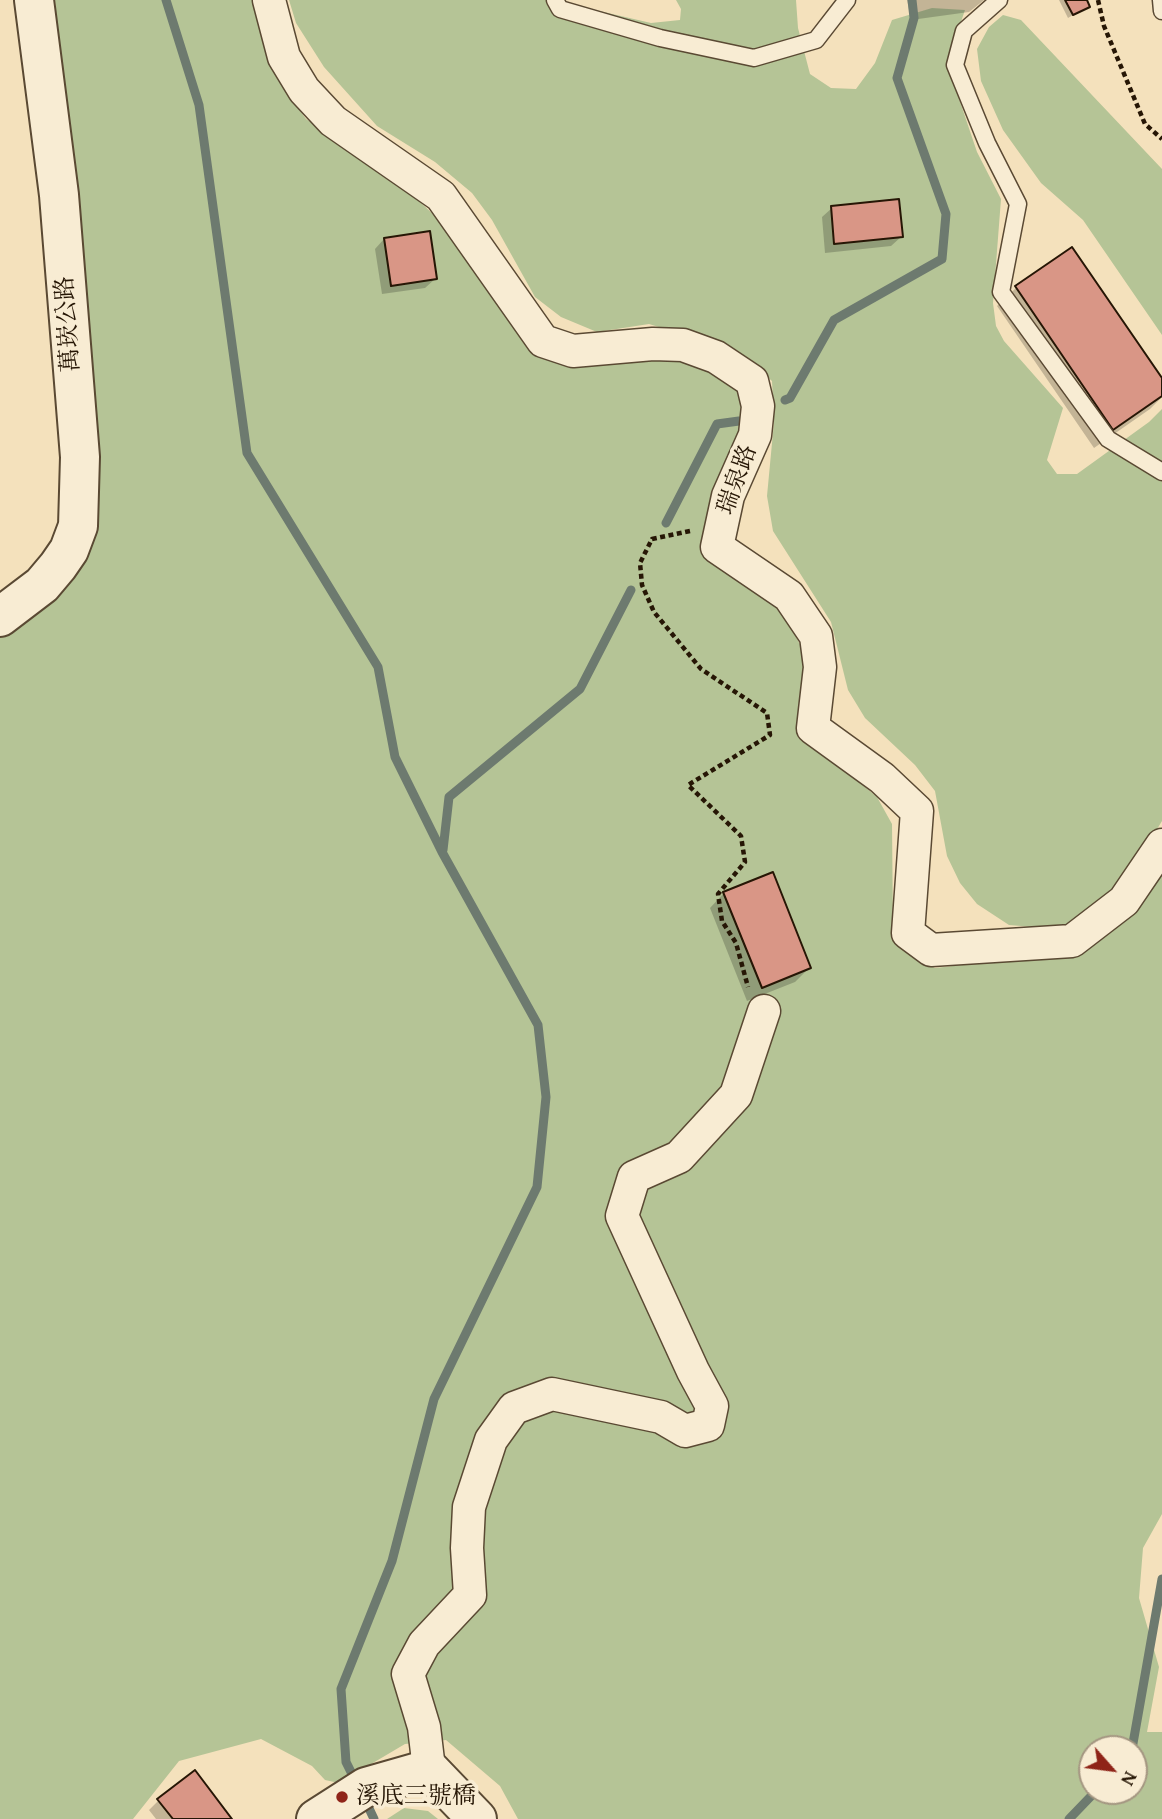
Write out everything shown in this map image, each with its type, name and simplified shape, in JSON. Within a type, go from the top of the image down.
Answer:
[{"type":"street","name":"萬崁公路","points":[[0,617],[42,585],[69,550],[78,526],[80,457],[59,195],[34,0]]},
{"type":"street","name":"瑞泉路","points":[[269,0],[284,57],[304,90],[333,121],[442,196],[543,341],[573,351],[653,344],[683,345],[716,357],[751,381],[758,406],[755,435],[728,496],[718,547],[789,596],[816,636],[820,667],[813,728],[882,778],[917,811],[908,933],[931,950],[1072,941],[1124,901],[1162,845]]},
{"type":"street","points":[[477,1819],[429,1769],[424,1727],[408,1674],[424,1644],[470,1595],[467,1548],[469,1507],[491,1440],[514,1408],[552,1394],[661,1417],[685,1431],[708,1425],[712,1406],[693,1371],[622,1216],[634,1177],[679,1157],[736,1095],[764,1011]]},
{"type":"street","points":[[342,1802],[429,1769]]},
{"type":"lane","points":[[555,0],[560,9],[573,13],[660,38],[754,58],[816,40],[847,0]]},
{"type":"lane","points":[[999,0],[964,31],[955,65],[986,143],[1018,204],[1001,292],[1108,439],[1162,472]]},
{"type":"lane","points":[[1161,0],[1162,11]]},
{"type":"path","points":[[1098,0],[1104,26],[1145,124],[1162,139]]},
{"type":"path","points":[[723,519],[695,530],[652,539],[640,563],[642,585],[654,612],[701,669],[767,713],[770,735],[688,785],[741,836],[745,862],[718,894],[722,921],[736,943],[750,991],[764,1011]]},
{"type":"green space","points":[[55,0],[255,0],[284,88],[306,119],[397,180],[438,219],[526,339],[682,357],[740,388],[746,428],[715,509],[750,586],[783,613],[802,648],[812,743],[877,797],[892,824],[893,927],[917,958],[935,968],[1079,952],[1102,939],[1129,912],[1162,867],[1162,1514],[1143,1548],[1139,1598],[1159,1667],[1147,1732],[1162,1732],[1162,1819],[518,1819],[500,1786],[446,1740],[405,1744],[339,1783],[325,1780],[312,1766],[261,1739],[179,1761],[133,1819],[0,1819],[0,637],[21,620],[92,534],[98,499]]},
{"type":"green space","points":[[289,0],[552,0],[651,23],[680,20],[681,9],[676,0],[796,0],[798,28],[810,74],[831,88],[856,89],[875,63],[892,20],[932,8],[965,10],[947,63],[977,152],[1001,199],[993,303],[996,326],[1004,341],[1063,408],[1047,460],[1057,474],[1077,474],[1149,422],[1162,409],[1162,821],[1129,875],[1071,923],[1045,928],[1009,925],[977,904],[960,883],[947,856],[935,791],[915,765],[865,718],[848,690],[831,622],[773,531],[767,496],[774,422],[772,381],[738,351],[649,324],[597,332],[561,317],[535,297],[492,220],[472,193],[435,162],[377,126],[324,67],[296,23]]},
{"type":"green space","points":[[1003,15],[1021,20],[1162,169],[1162,335],[1083,220],[1041,183],[1003,130],[981,81],[977,49],[989,27]]},
{"type":"green space","points":[[404,1808],[428,1811],[438,1819],[387,1819]]},
{"type":"building","points":[[1065,0],[1087,0],[1090,7],[1073,15]]},
{"type":"building","points":[[899,199],[903,237],[834,244],[831,206]]},
{"type":"building","points":[[430,231],[437,279],[391,286],[384,238]]},
{"type":"building","points":[[1072,247],[1162,378],[1162,396],[1113,430],[1015,286]]},
{"type":"building","points":[[773,872],[811,968],[762,988],[723,892]]},
{"type":"building","points":[[195,1770],[232,1819],[173,1819],[157,1799]]},
{"type":"waterway","points":[[166,0],[199,105],[247,453],[378,667],[395,757],[442,852],[538,1025],[546,1097],[537,1187],[434,1399],[392,1561],[341,1689],[346,1762],[357,1784]]},
{"type":"waterway","points":[[785,400],[790,398],[834,320],[942,259],[946,214],[897,78],[914,18],[912,0]]},
{"type":"waterway","points":[[666,523],[717,424],[739,421]]},
{"type":"waterway","points":[[443,850],[449,797],[580,689],[631,590]]},
{"type":"waterway","points":[[1134,1735],[1162,1579]]},
{"type":"waterway","points":[[365,1800],[374,1819]]},
{"type":"waterway","points":[[1069,1819],[1082,1805]]},
{"type":"place","name":"溪底三號橋","points":[[342,1797]]}]
